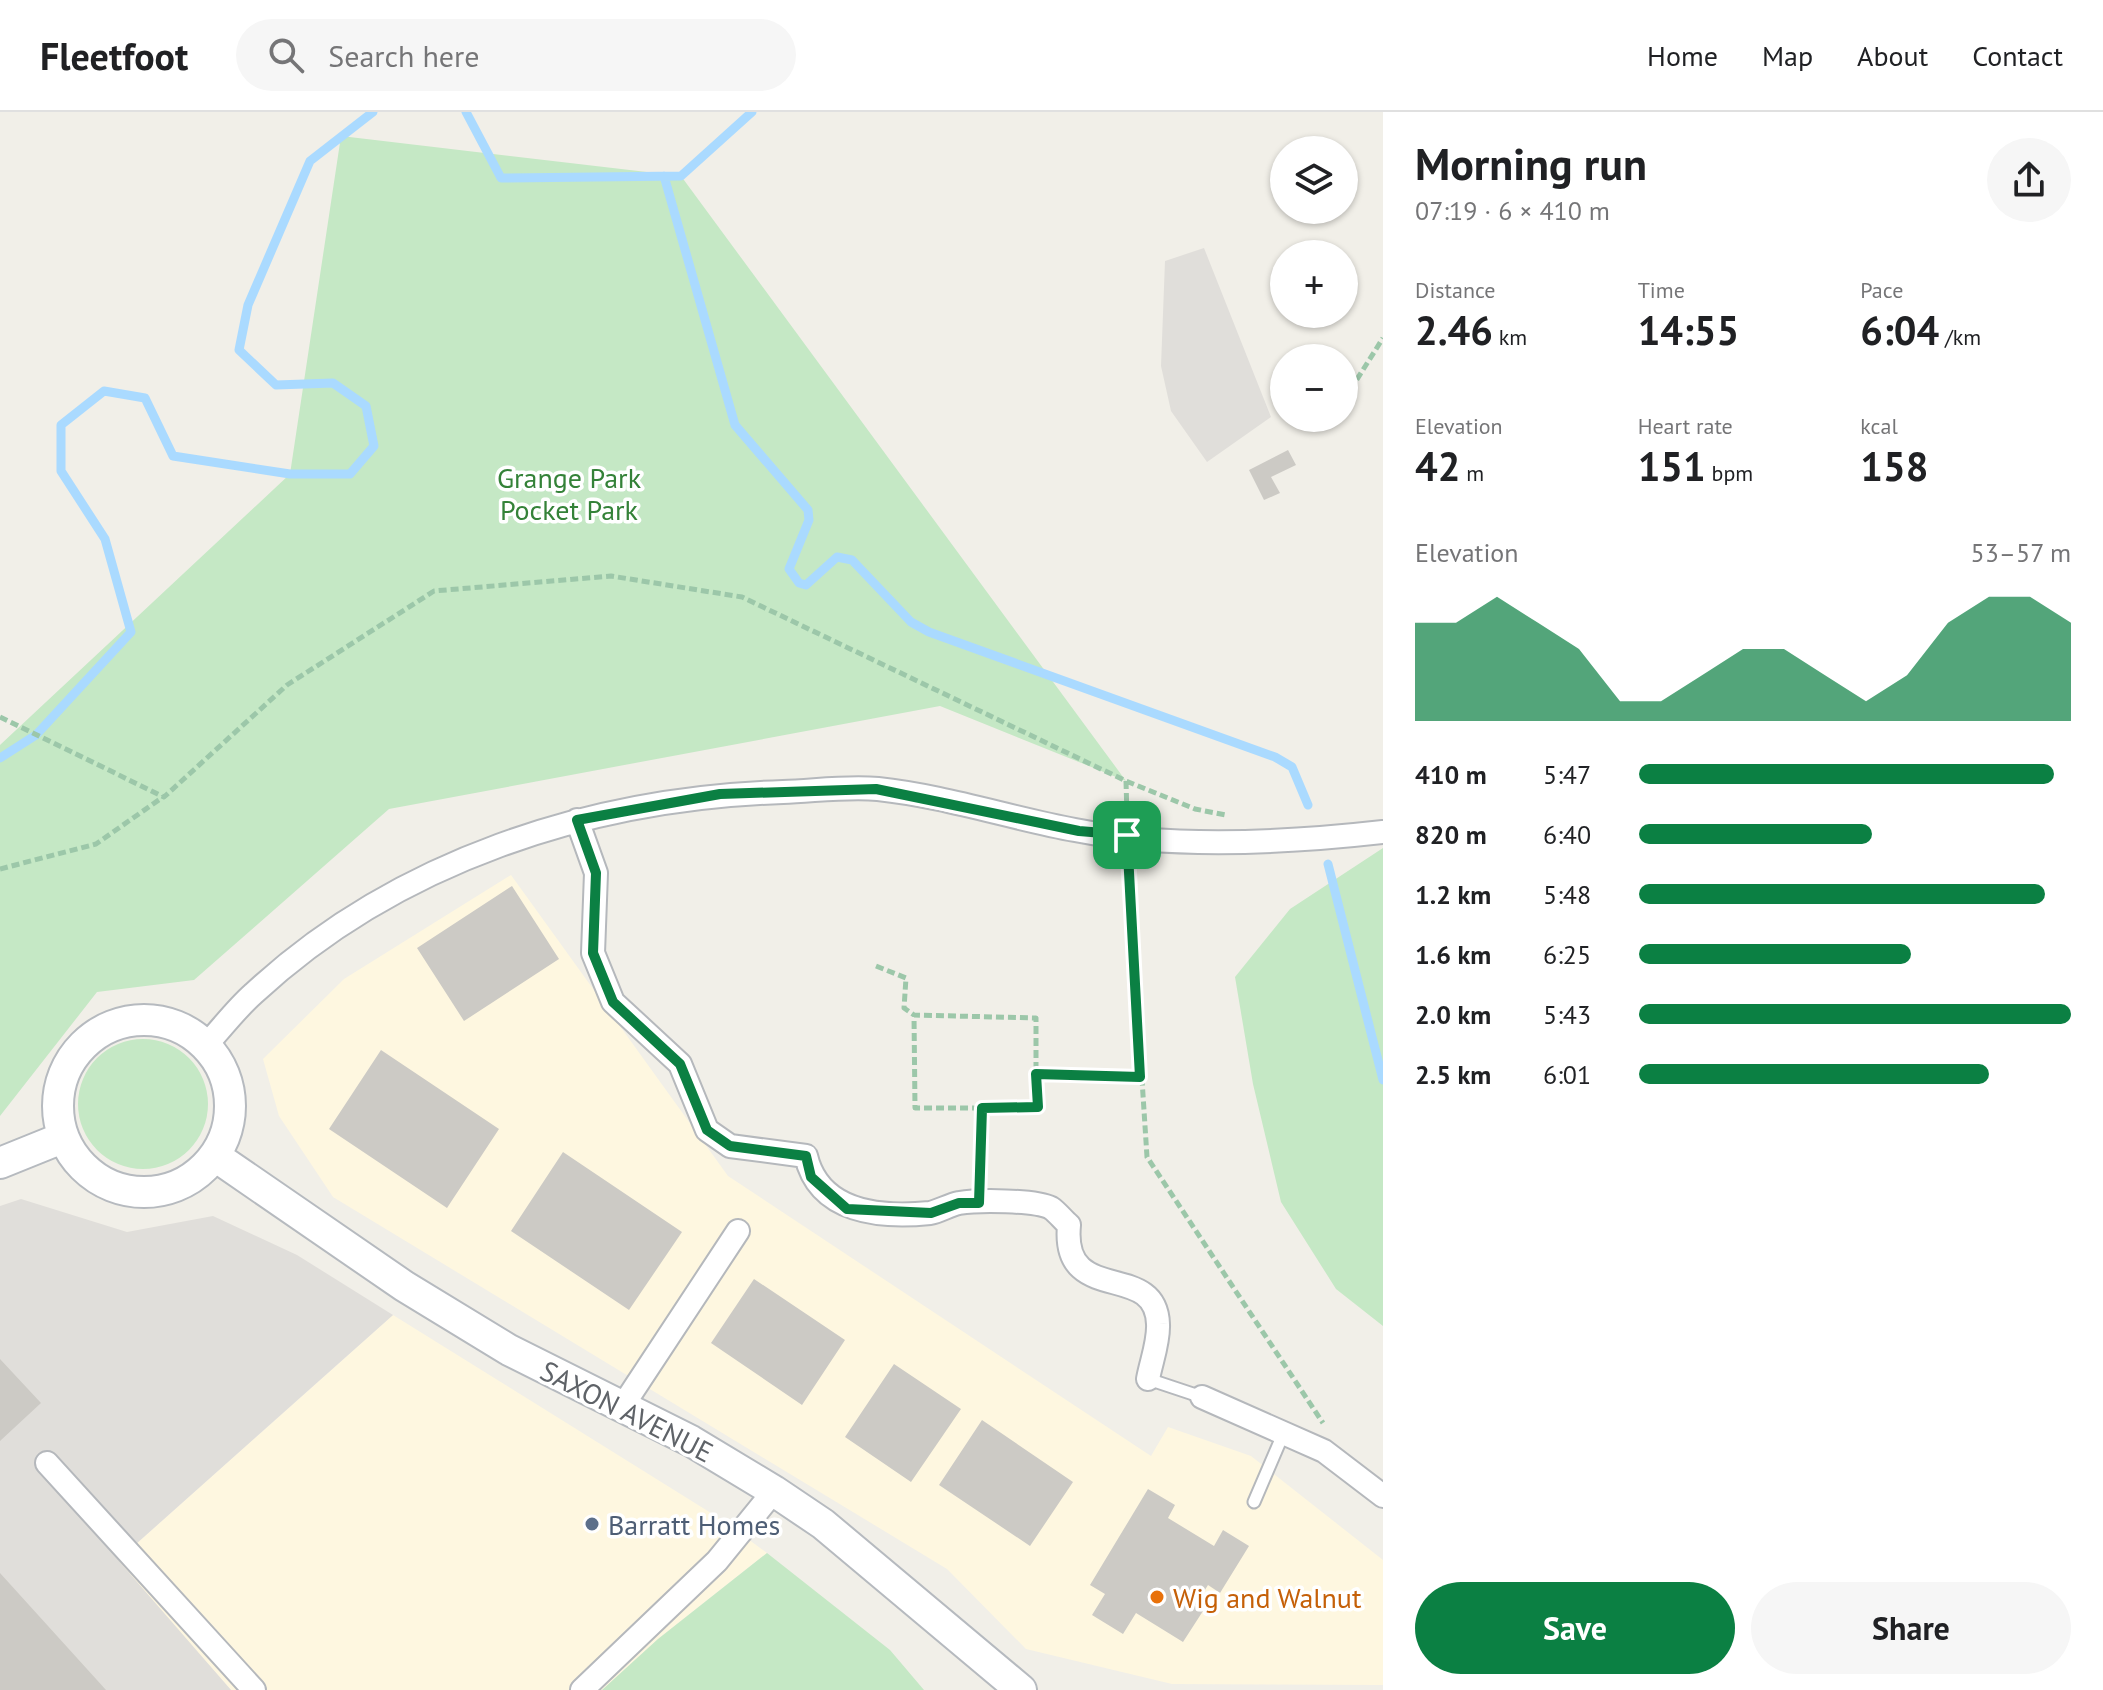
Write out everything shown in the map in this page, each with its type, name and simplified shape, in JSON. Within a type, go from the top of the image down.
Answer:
[{"type":"street","points":[[206,1045],[253,994],[335,928],[409,885],[487,848],[577,820],[720,794],[876,789],[1079,831],[1127,835],[1302,842],[1383,832]]},
{"type":"street","points":[[577,820],[596,873],[593,953],[599,971],[613,1002],[680,1064],[707,1130],[730,1146],[806,1156],[811,1177],[847,1209],[931,1213],[959,1203],[1035,1204],[1051,1208],[1069,1225],[1070,1258],[1081,1270],[1132,1287],[1155,1308],[1158,1322],[1148,1379]]},
{"type":"street","points":[[129,1020],[159,1020],[187,1030],[206,1045],[226,1078],[231,1109],[227,1130],[215,1156],[189,1180],[161,1191],[119,1189],[85,1170],[62,1138],[57,1095],[68,1063],[87,1039],[129,1020]]},
{"type":"street","points":[[0,1163],[62,1138]]},
{"type":"street","name":"SAXON AVENUE","points":[[215,1156],[417,1294],[509,1350],[691,1441],[774,1491],[823,1524],[1021,1690]]},
{"type":"street","points":[[622,1407],[738,1231]]},
{"type":"street","points":[[1202,1397],[1324,1451],[1383,1496]]},
{"type":"street","points":[[47,1463],[254,1690]]},
{"type":"street","points":[[582,1690],[717,1561],[774,1491]]},
{"type":"lane","points":[[1148,1379],[1202,1397]]},
{"type":"lane","points":[[1254,1502],[1284,1432]]},
{"type":"path","points":[[1358,378],[1383,338]]},
{"type":"path","points":[[0,869],[96,844],[164,797],[287,685],[434,591],[611,576],[742,597],[1126,781],[1195,809],[1232,816]]},
{"type":"path","points":[[0,717],[164,797]]},
{"type":"path","points":[[1126,781],[1140,1077],[1147,1157],[1325,1426]]},
{"type":"path","points":[[876,966],[906,978],[904,1008],[914,1015],[1036,1018],[1038,1107],[915,1108],[914,1015]]},
{"type":"path","points":[[1036,1074],[1140,1077]]},
{"type":"path","points":[[979,1203],[982,1108]]},
{"type":"shaded area","points":[[1204,248],[1270,414],[1270,418],[1207,462],[1171,411],[1161,366],[1165,261]]},
{"type":"shaded area","points":[[511,875],[728,1176],[1151,1456],[1168,1427],[1251,1456],[1383,1560],[1383,1685],[1172,1684],[1026,1649],[947,1569],[333,1197],[279,1116],[263,1059],[344,979]]},
{"type":"shaded area","points":[[21,1199],[127,1232],[213,1216],[297,1255],[393,1315],[118,1560],[231,1690],[0,1690],[0,1206]]},
{"type":"shaded area","points":[[393,1315],[719,1518],[767,1553],[658,1639],[602,1690],[231,1690],[117,1561]]},
{"type":"green space","name":"Grange Park Pocket Park","points":[[341,136],[681,176],[1126,781],[940,706],[389,809],[194,980],[97,992],[0,1116],[0,745],[290,474]]},
{"type":"green space","points":[[1383,848],[1383,1326],[1336,1289],[1281,1202],[1253,1084],[1235,977],[1290,909]]},
{"type":"green space","points":[[143,1039],[168,1044],[189,1058],[203,1079],[208,1104],[203,1129],[189,1150],[168,1164],[143,1169],[118,1164],[97,1150],[83,1129],[78,1104],[83,1079],[97,1058],[118,1044]]},
{"type":"green space","points":[[767,1553],[890,1650],[924,1690],[602,1690],[658,1639]]},
{"type":"building","points":[[1288,450],[1296,465],[1271,477],[1280,493],[1264,500],[1249,470]]},
{"type":"building","points":[[512,886],[559,959],[464,1021],[417,948]]},
{"type":"building","points":[[381,1050],[499,1129],[447,1208],[329,1129]]},
{"type":"building","points":[[563,1152],[682,1232],[629,1310],[511,1231]]},
{"type":"building","points":[[754,1279],[845,1340],[802,1405],[711,1343]]},
{"type":"building","points":[[0,1359],[41,1403],[0,1441]]},
{"type":"building","points":[[894,1364],[961,1409],[911,1482],[845,1437]]},
{"type":"building","points":[[982,1420],[1073,1482],[1030,1546],[939,1485]]},
{"type":"building","points":[[1148,1489],[1175,1505],[1168,1518],[1214,1546],[1223,1530],[1249,1546],[1220,1593],[1208,1585],[1195,1606],[1203,1611],[1183,1642],[1136,1613],[1123,1634],[1092,1615],[1105,1594],[1090,1585]]},
{"type":"building","points":[[0,1573],[106,1690],[0,1690]]},
{"type":"waterway","points":[[0,758],[36,735],[131,632],[105,539],[61,471],[61,425],[104,391],[145,398],[173,456],[290,474],[350,474],[374,446],[366,406],[333,383],[276,385],[239,350],[248,305],[310,161],[373,112]]},
{"type":"waterway","points":[[466,112],[501,178],[681,176],[752,112]]},
{"type":"waterway","points":[[664,176],[735,425],[808,510],[809,520],[789,569],[799,583],[806,585],[837,557],[852,560],[911,622],[929,632],[1275,757],[1292,767],[1308,805]]},
{"type":"waterway","points":[[1328,864],[1383,1080]]},
{"type":"place","name":"Barratt Homes","points":[[592,1524]]},
{"type":"place","name":"Wig and Walnut","points":[[1157,1597]]},
{"type":"route","points":[[876,789],[1079,831],[1127,835],[1140,1077],[1036,1074],[1038,1107],[982,1108],[979,1203],[959,1203],[931,1213],[876,1212],[847,1209],[811,1177],[806,1156],[730,1146],[707,1130],[680,1064],[632,1023],[613,1002],[599,971],[593,953],[598,892],[596,873],[577,820],[720,794],[876,789]]}]
